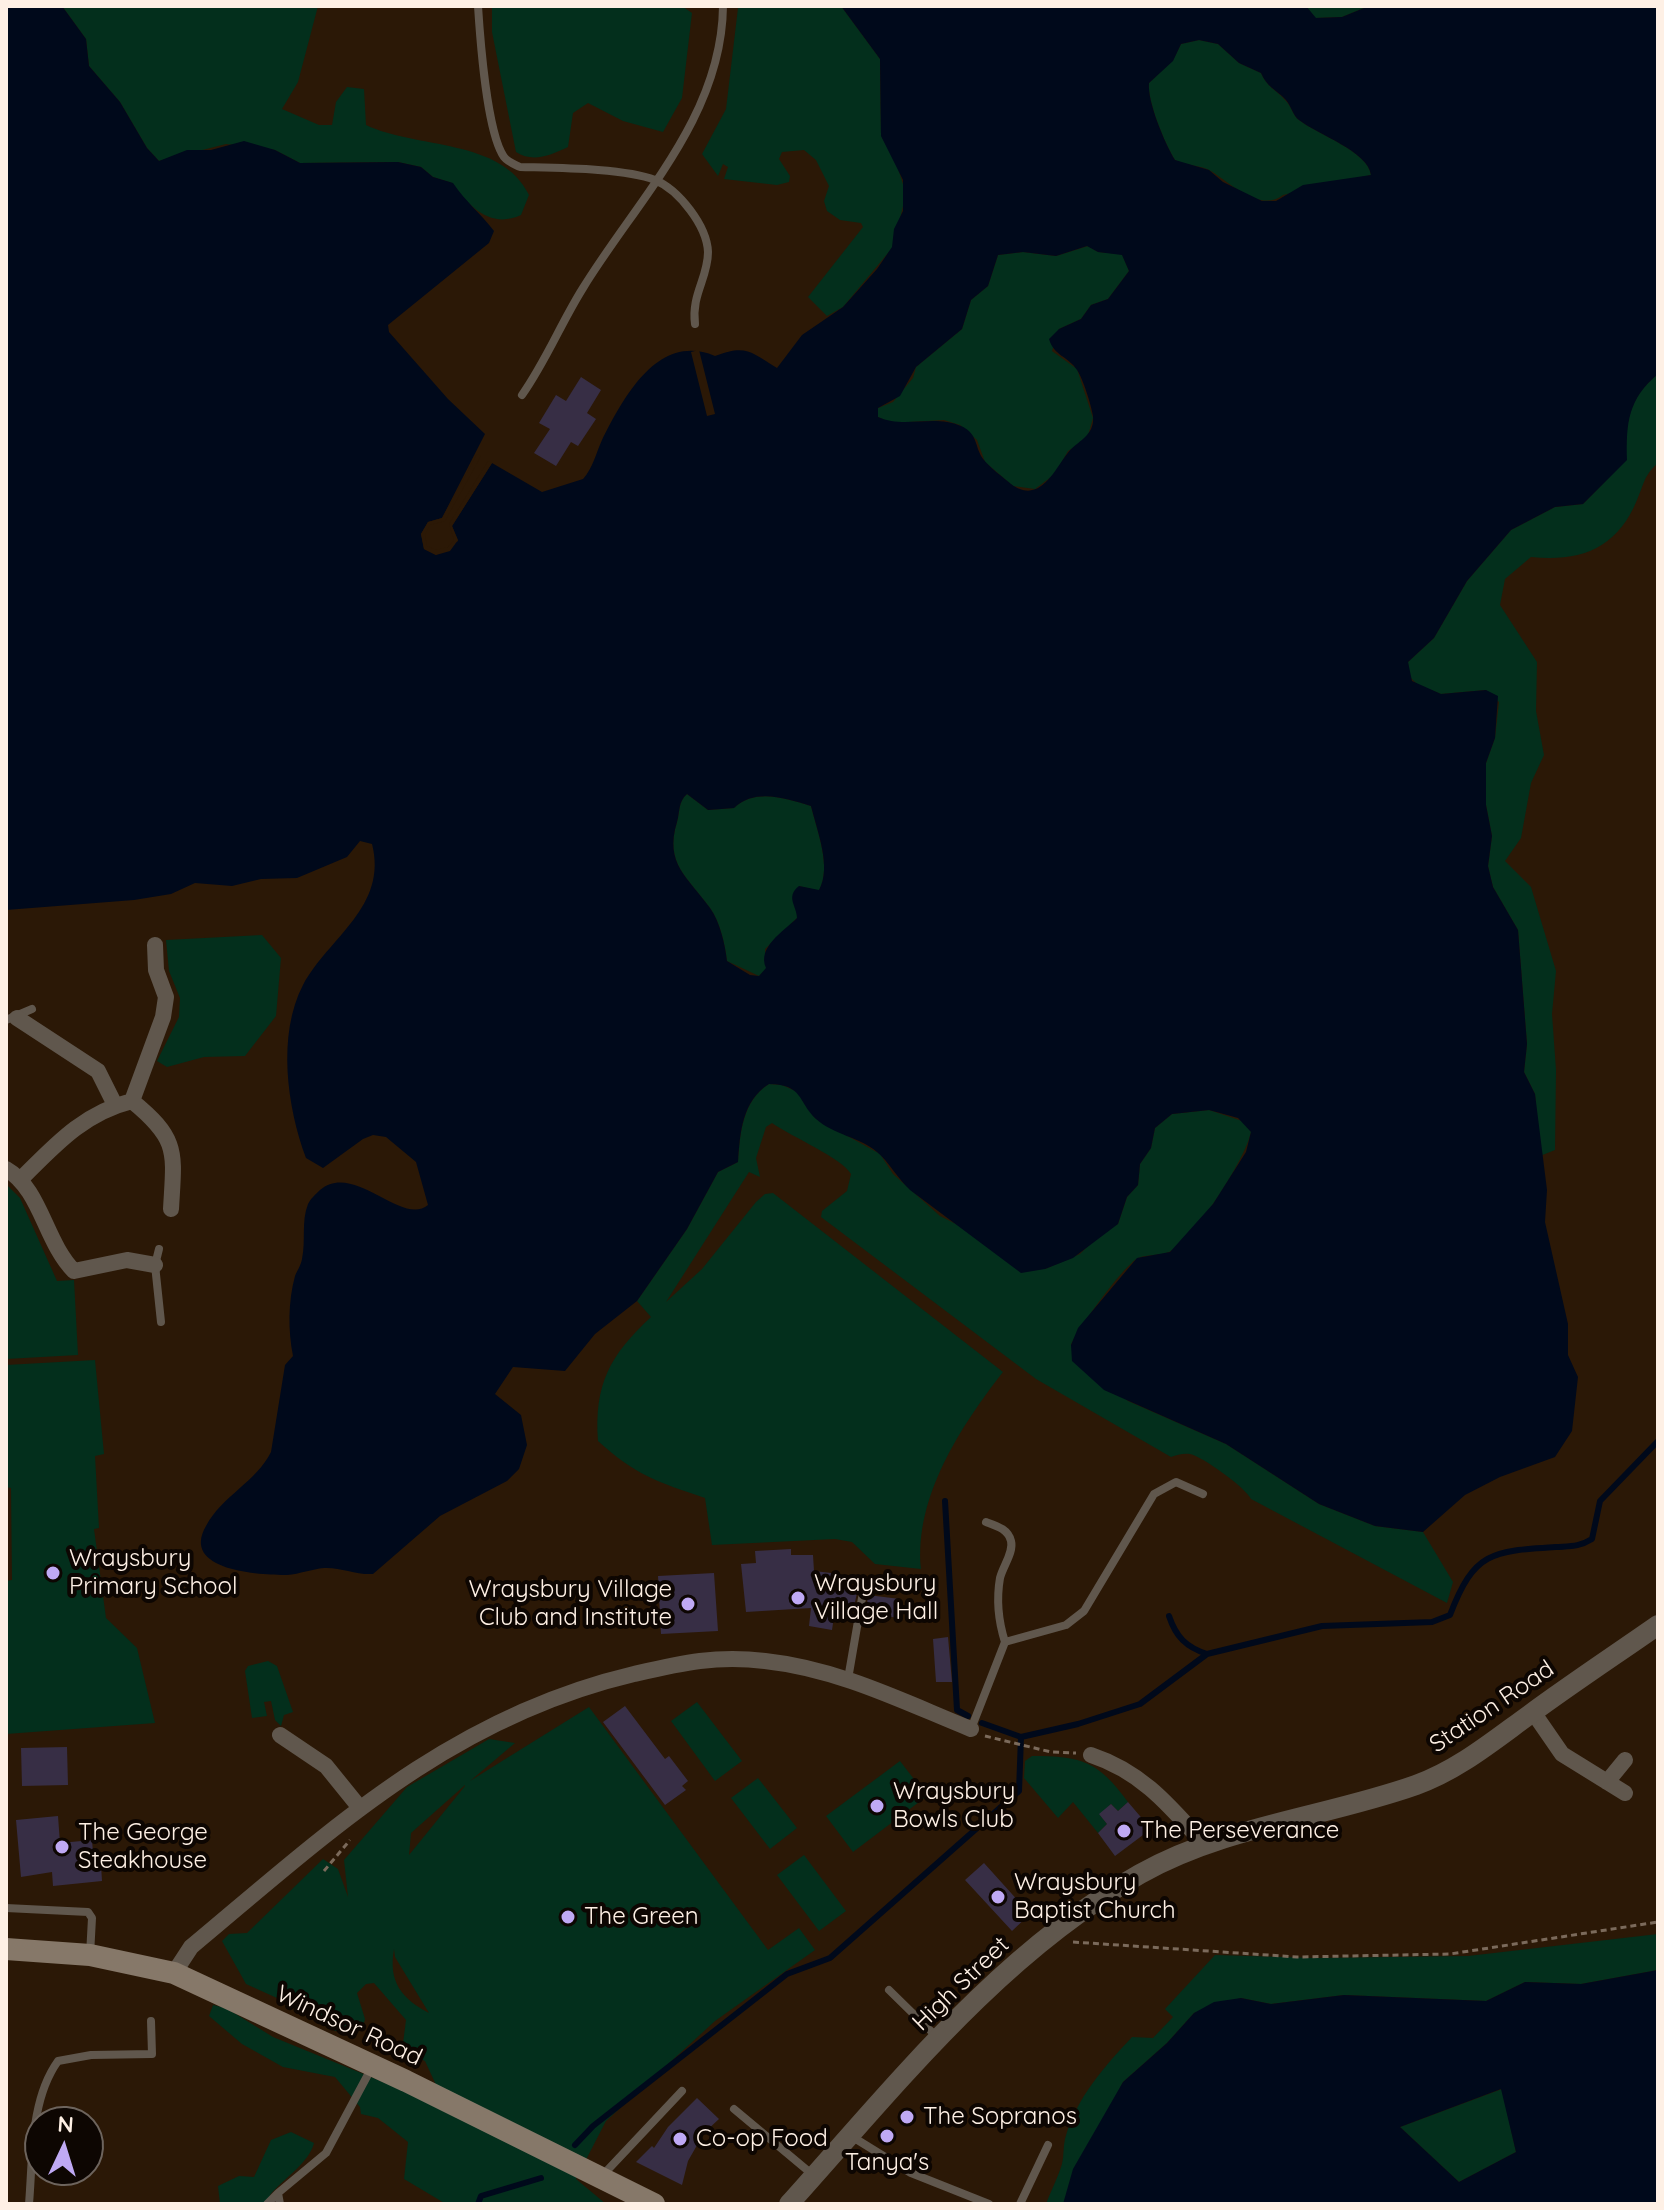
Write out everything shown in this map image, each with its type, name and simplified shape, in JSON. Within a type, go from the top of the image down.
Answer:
[{"type":"main road","name":"Windsor Road","points":[[6,1949],[90,1955],[174,1973],[373,2066],[654,2204]]},
{"type":"street","points":[[132,1101],[163,1017],[166,997],[148,965],[155,945]]},
{"type":"street","points":[[18,1016],[98,1071],[115,1105]]},
{"type":"street","points":[[22,1178],[70,1130],[104,1108],[132,1101]]},
{"type":"street","points":[[132,1101],[151,1116],[174,1149],[171,1209]]},
{"type":"street","points":[[6,1169],[22,1178],[61,1258],[74,1271],[127,1260],[155,1265]]},
{"type":"street","name":"Station Road","points":[[1204,1844],[1418,1785],[1459,1765],[1658,1625]]},
{"type":"street","points":[[174,1973],[191,1947],[360,1808],[475,1732],[597,1683],[704,1658],[767,1661],[848,1679],[971,1729]]},
{"type":"street","points":[[1533,1712],[1562,1754],[1625,1793]]},
{"type":"street","points":[[280,1735],[326,1766],[360,1808]]},
{"type":"street","points":[[1091,1755],[1121,1765],[1153,1789],[1204,1844]]},
{"type":"street","points":[[1607,1782],[1625,1760]]},
{"type":"street","name":"High Street","points":[[789,2204],[940,2039],[1078,1911],[1143,1872],[1204,1844]]},
{"type":"lane","points":[[478,6],[486,81],[499,148],[506,160],[520,167],[631,175],[657,181],[698,220],[708,248],[707,263],[695,294],[695,324]]},
{"type":"lane","points":[[522,395],[547,358],[582,289],[657,181],[697,112],[722,26],[723,6]]},
{"type":"lane","points":[[159,1249],[155,1265],[161,1322]]},
{"type":"lane","points":[[1005,1642],[1066,1625],[1084,1611],[1154,1494],[1176,1482],[1203,1494]]},
{"type":"lane","points":[[971,1729],[1005,1642],[997,1601],[1001,1574],[1012,1546],[1010,1537],[1003,1529],[986,1522]]},
{"type":"lane","points":[[848,1679],[862,1598]]},
{"type":"lane","points":[[6,1908],[88,1912],[92,1918],[90,1955]]},
{"type":"lane","points":[[889,1990],[940,2039]]},
{"type":"lane","points":[[29,2204],[35,2131],[45,2079],[58,2061],[91,2055],[152,2054],[151,2021]]},
{"type":"lane","points":[[267,2204],[326,2153],[373,2066]]},
{"type":"lane","points":[[600,2177],[682,2091]]},
{"type":"lane","points":[[734,2109],[814,2176]]},
{"type":"lane","points":[[850,2136],[899,2167],[989,2204]]},
{"type":"lane","points":[[1020,2204],[1048,2145]]},
{"type":"lane","points":[[278,2193],[280,2204]]},
{"type":"path","points":[[971,1729],[991,1739],[1051,1752],[1091,1755]]},
{"type":"path","points":[[1045,1940],[1297,1957],[1450,1954],[1658,1922]]},
{"type":"green space","points":[[62,6],[318,6],[298,82],[282,109],[319,125],[332,125],[336,102],[347,87],[364,89],[366,125],[386,133],[479,154],[499,163],[516,177],[529,195],[521,215],[510,219],[490,217],[473,207],[452,183],[433,177],[421,167],[398,162],[300,163],[275,150],[226,144],[159,161],[147,148],[120,102],[89,66],[86,39]]},
{"type":"green space","points":[[492,6],[682,6],[692,13],[682,98],[663,132],[623,121],[588,103],[573,113],[568,147],[535,157],[516,152],[492,32]]},
{"type":"green space","points":[[841,6],[880,59],[881,135],[897,165],[906,194],[893,247],[843,307],[827,316],[808,297],[863,227],[861,223],[840,220],[827,211],[824,201],[829,186],[816,160],[804,150],[782,152],[779,159],[790,176],[789,182],[777,185],[724,179],[728,167],[723,164],[718,176],[702,154],[726,109],[738,8]]},
{"type":"green space","points":[[1306,6],[1369,6],[1342,17],[1315,18]]},
{"type":"green space","points":[[1199,40],[1218,44],[1239,63],[1261,73],[1297,118],[1352,151],[1368,166],[1371,175],[1265,201],[1246,194],[1207,169],[1175,160],[1154,111],[1149,83],[1173,60],[1181,44]]},
{"type":"green space","points":[[1088,246],[1098,252],[1122,254],[1129,271],[1108,299],[1091,305],[1081,319],[1059,329],[1052,351],[1077,369],[1093,418],[1087,439],[1068,451],[1055,474],[1035,489],[1013,486],[985,462],[977,440],[960,425],[944,420],[891,423],[878,417],[878,408],[893,402],[913,378],[916,367],[962,329],[971,300],[988,286],[998,255],[1023,252],[1056,256]]},
{"type":"green space","points":[[1658,374],[1658,463],[1647,476],[1629,517],[1608,541],[1595,549],[1565,557],[1531,557],[1505,579],[1500,605],[1537,662],[1536,711],[1544,755],[1531,783],[1521,838],[1505,861],[1531,887],[1556,971],[1552,1014],[1556,1070],[1555,1150],[1540,1156],[1535,1094],[1524,1072],[1527,1044],[1518,930],[1493,887],[1488,866],[1492,836],[1486,805],[1486,763],[1495,738],[1499,702],[1486,690],[1441,694],[1418,685],[1409,676],[1408,662],[1434,638],[1467,581],[1511,530],[1555,507],[1583,504],[1626,460],[1630,412],[1640,393]]},
{"type":"green space","points":[[687,794],[708,810],[734,808],[761,796],[811,806],[824,860],[823,881],[819,891],[799,886],[797,918],[765,949],[767,968],[759,976],[727,961],[722,933],[714,914],[686,878],[676,859],[674,836],[681,803]]},
{"type":"green space","points":[[262,935],[281,958],[276,1016],[245,1056],[204,1057],[167,1067],[157,1061],[179,1017],[180,998],[169,971],[166,940]]},
{"type":"green space","points":[[769,1084],[782,1085],[798,1092],[815,1118],[880,1154],[893,1174],[940,1216],[1045,1269],[1080,1254],[1101,1233],[1118,1224],[1127,1197],[1138,1185],[1140,1164],[1151,1148],[1155,1128],[1172,1114],[1209,1110],[1245,1122],[1251,1132],[1247,1145],[1229,1179],[1192,1232],[1169,1252],[1138,1258],[1131,1263],[1102,1298],[1071,1345],[1128,1401],[1226,1444],[1319,1504],[1375,1526],[1423,1532],[1453,1582],[1447,1603],[1251,1499],[1232,1480],[1204,1461],[1190,1454],[1171,1457],[1036,1379],[821,1217],[822,1211],[847,1191],[851,1174],[827,1155],[772,1123],[766,1127],[756,1158],[760,1177],[749,1172],[666,1302],[702,1269],[756,1202],[765,1194],[773,1193],[1003,1372],[971,1415],[933,1489],[925,1515],[921,1569],[875,1564],[852,1542],[835,1539],[712,1545],[705,1498],[648,1476],[598,1441],[599,1403],[602,1387],[615,1358],[651,1317],[637,1301],[687,1229],[718,1172],[738,1162],[744,1119],[753,1099]]},
{"type":"green space","points":[[6,1184],[20,1198],[57,1281],[74,1280],[78,1355],[6,1359]]},
{"type":"green space","name":"Wraysbury Primary School","points":[[95,1360],[104,1454],[95,1456],[99,1528],[94,1529],[106,1618],[137,1648],[155,1723],[6,1734],[6,1581],[12,1580],[11,1488],[6,1487],[6,1365]]},
{"type":"green space","points":[[268,1661],[277,1666],[293,1712],[284,1715],[281,1726],[275,1720],[271,1701],[264,1702],[267,1716],[252,1718],[245,1671],[248,1666]]},
{"type":"green space","points":[[697,1702],[742,1761],[715,1781],[671,1721]]},
{"type":"green space","points":[[589,1707],[768,1950],[799,1928],[815,1950],[715,2021],[606,2121],[576,2179],[606,2204],[446,2204],[404,2179],[408,2142],[378,2118],[361,2114],[360,2107],[335,2077],[283,2067],[242,2044],[209,2016],[213,2005],[226,2008],[273,2037],[388,2084],[437,2087],[425,2061],[402,2051],[406,2020],[374,1983],[366,1984],[357,1993],[365,2019],[363,2027],[357,2031],[335,2031],[304,2005],[304,1993],[299,2008],[246,1984],[222,1941],[229,1934],[247,1933],[323,1859],[338,1869],[348,1897],[344,1860],[407,1787],[489,1739],[515,1743],[470,1781]],"holes":[[[465,1786],[409,1855],[411,1833]],[[394,1949],[395,1957],[429,2013],[411,2002],[399,1988],[393,1971]]]},
{"type":"green space","points":[[1032,1756],[1064,1757],[1088,1764],[1098,1769],[1128,1802],[1118,1811],[1111,1804],[1100,1815],[1107,1824],[1098,1833],[1073,1802],[1058,1818],[1024,1778],[1025,1761]]},
{"type":"green space","name":"Wraysbury Bowls Club","points":[[900,1761],[927,1796],[853,1852],[826,1816]]},
{"type":"green space","points":[[758,1778],[797,1828],[770,1849],[731,1798]]},
{"type":"green space","points":[[804,1855],[846,1911],[819,1931],[777,1875]]},
{"type":"green space","points":[[1658,1934],[1658,1970],[1581,1984],[1525,1982],[1486,2001],[1344,1995],[1271,2004],[1241,1998],[1194,2013],[1167,2043],[1123,2082],[1063,2204],[1046,2204],[1062,2164],[1070,2124],[1092,2084],[1132,2037],[1153,2038],[1173,2017],[1165,2009],[1215,1955],[1315,1958],[1468,1956]]},
{"type":"green space","points":[[1502,2089],[1516,2152],[1459,2182],[1400,2127]]},
{"type":"green space","points":[[291,2132],[314,2143],[302,2164],[270,2195],[272,2204],[220,2204],[218,2186],[239,2176],[254,2177],[271,2140]]},
{"type":"water","points":[[6,6],[62,6],[86,39],[89,66],[120,102],[147,148],[159,161],[187,150],[211,150],[244,141],[275,150],[300,163],[398,162],[421,167],[433,177],[453,183],[494,231],[489,243],[388,325],[389,332],[448,399],[485,434],[442,518],[428,522],[421,534],[424,549],[436,555],[458,541],[452,526],[492,463],[542,492],[583,479],[632,388],[660,361],[676,353],[695,351],[715,356],[741,350],[777,368],[802,335],[843,307],[877,269],[892,247],[894,229],[903,211],[903,180],[881,136],[880,59],[841,6],[1306,6],[1316,18],[1342,17],[1369,6],[1658,6],[1658,374],[1640,393],[1631,412],[1627,460],[1583,504],[1555,507],[1511,530],[1467,581],[1434,638],[1408,662],[1412,681],[1441,694],[1486,690],[1498,696],[1495,738],[1486,763],[1486,805],[1492,836],[1488,866],[1493,887],[1518,930],[1527,1044],[1524,1072],[1535,1094],[1547,1190],[1545,1222],[1568,1324],[1568,1355],[1578,1377],[1572,1431],[1555,1457],[1500,1477],[1465,1495],[1423,1532],[1375,1526],[1319,1504],[1226,1444],[1104,1390],[1072,1361],[1071,1345],[1078,1328],[1137,1258],[1170,1252],[1213,1204],[1246,1152],[1251,1132],[1238,1118],[1209,1110],[1172,1114],[1155,1128],[1151,1148],[1140,1164],[1138,1185],[1127,1197],[1118,1224],[1073,1258],[1045,1269],[1021,1273],[910,1190],[877,1152],[816,1119],[788,1087],[769,1084],[753,1099],[744,1118],[738,1162],[718,1172],[687,1229],[637,1301],[595,1334],[565,1371],[513,1367],[495,1394],[521,1415],[527,1445],[519,1469],[507,1481],[440,1516],[373,1574],[324,1568],[275,1575],[243,1571],[213,1561],[204,1553],[201,1541],[206,1526],[221,1506],[265,1463],[271,1452],[285,1365],[293,1356],[290,1306],[295,1276],[302,1259],[309,1202],[320,1190],[333,1183],[348,1183],[405,1208],[417,1209],[428,1205],[416,1162],[386,1137],[373,1135],[363,1139],[323,1168],[306,1158],[290,1094],[288,1048],[295,1005],[314,968],[364,904],[372,886],[375,866],[372,844],[360,841],[347,857],[297,878],[261,879],[232,886],[195,883],[171,894],[134,900],[6,910]],"holes":[[[1199,40],[1218,44],[1239,63],[1261,73],[1287,101],[1297,118],[1352,151],[1368,166],[1371,175],[1303,185],[1276,201],[1262,201],[1223,182],[1209,170],[1175,160],[1154,111],[1149,83],[1173,61],[1181,44]],[[1087,246],[1098,252],[1122,255],[1129,271],[1108,299],[1091,305],[1081,319],[1059,329],[1049,339],[1054,349],[1079,374],[1093,423],[1088,434],[1071,449],[1045,483],[1030,491],[1011,484],[986,463],[974,437],[961,426],[940,421],[898,422],[878,417],[878,408],[900,396],[916,367],[962,329],[971,300],[988,286],[998,255],[1023,252],[1056,256]],[[687,794],[708,810],[734,808],[761,796],[811,806],[824,860],[823,881],[819,890],[799,886],[795,890],[792,898],[797,918],[768,947],[764,960],[766,968],[759,976],[750,975],[727,961],[722,933],[714,914],[680,869],[674,836]]]},
{"type":"water","points":[[1658,1970],[1658,2204],[1063,2204],[1073,2169],[1123,2082],[1167,2043],[1194,2013],[1214,2002],[1241,1998],[1271,2004],[1344,1995],[1486,2001],[1525,1982],[1581,1984]],"holes":[[[1501,2089],[1516,2152],[1459,2182],[1400,2127]]]},
{"type":"pier","points":[[699,350],[715,414],[707,416],[691,352]]},
{"type":"pier","points":[[477,454],[481,456],[445,521],[430,525],[425,535],[427,546],[436,550],[448,547],[454,540],[449,524],[488,461],[492,463],[452,526],[458,540],[450,551],[436,555],[424,549],[421,534],[428,522],[442,518]]},
{"type":"building","points":[[581,377],[601,390],[587,413],[596,419],[578,446],[571,442],[556,466],[534,453],[550,429],[539,423],[556,395],[566,401]]},
{"type":"building","name":"Wraysbury Village Hall","points":[[791,1549],[791,1555],[813,1555],[814,1571],[840,1574],[838,1586],[854,1587],[853,1592],[857,1593],[853,1611],[835,1610],[832,1630],[809,1626],[811,1608],[746,1612],[741,1564],[756,1563],[755,1551]]},
{"type":"building","name":"Wraysbury Village Club and Institute","points":[[714,1573],[718,1631],[661,1634],[658,1576]]},
{"type":"building","points":[[868,1595],[900,1599],[898,1618],[866,1613]]},
{"type":"building","points":[[948,1637],[952,1682],[936,1682],[933,1639]]},
{"type":"building","points":[[625,1706],[665,1759],[669,1756],[688,1781],[682,1786],[686,1790],[665,1805],[603,1722]]},
{"type":"building","points":[[67,1747],[68,1785],[22,1786],[21,1748]]},
{"type":"building","name":"The Perseverance","points":[[1128,1802],[1151,1829],[1115,1856],[1098,1833],[1107,1824],[1099,1814],[1111,1804],[1118,1811]]},
{"type":"building","name":"The George Steakhouse","points":[[58,1816],[60,1843],[92,1840],[94,1865],[101,1865],[102,1881],[53,1886],[52,1872],[21,1877],[16,1820]]},
{"type":"building","name":"Wraysbury Baptist Church","points":[[984,1863],[1030,1914],[1012,1931],[965,1880]]},
{"type":"building","name":"Co-op Food","points":[[697,2098],[719,2119],[704,2133],[688,2161],[682,2185],[636,2162],[652,2146],[654,2148],[668,2127]]},
{"type":"waterway","points":[[982,1723],[1021,1737],[1078,1724],[1140,1704],[1207,1654],[1322,1626],[1432,1622],[1450,1615],[1468,1578],[1488,1559],[1515,1550],[1575,1546],[1592,1539],[1600,1501],[1658,1441]]},
{"type":"waterway","points":[[945,1501],[957,1710],[968,1716]]},
{"type":"waterway","points":[[1169,1616],[1183,1640],[1207,1654]]},
{"type":"waterway","points":[[575,2145],[593,2126],[787,1974],[830,1958],[1019,1791],[1021,1737]]},
{"type":"waterway","points":[[478,2204],[481,2196],[541,2178]]},
{"type":"place","name":"Wraysbury Primary School","points":[[53,1573]]},
{"type":"place","name":"Wraysbury Village Hall","points":[[798,1598]]},
{"type":"place","name":"Wraysbury Village Club and Institute","points":[[688,1604]]},
{"type":"place","name":"Wraysbury Bowls Club","points":[[877,1806]]},
{"type":"place","name":"The Perseverance","points":[[1124,1831]]},
{"type":"place","name":"The George Steakhouse","points":[[62,1847]]},
{"type":"place","name":"Wraysbury Baptist Church","points":[[998,1897]]},
{"type":"place","name":"The Green","points":[[568,1917]]},
{"type":"place","name":"The Sopranos","points":[[907,2117]]},
{"type":"place","name":"Tanya's","points":[[887,2136]]},
{"type":"place","name":"Co-op Food","points":[[680,2139]]}]
